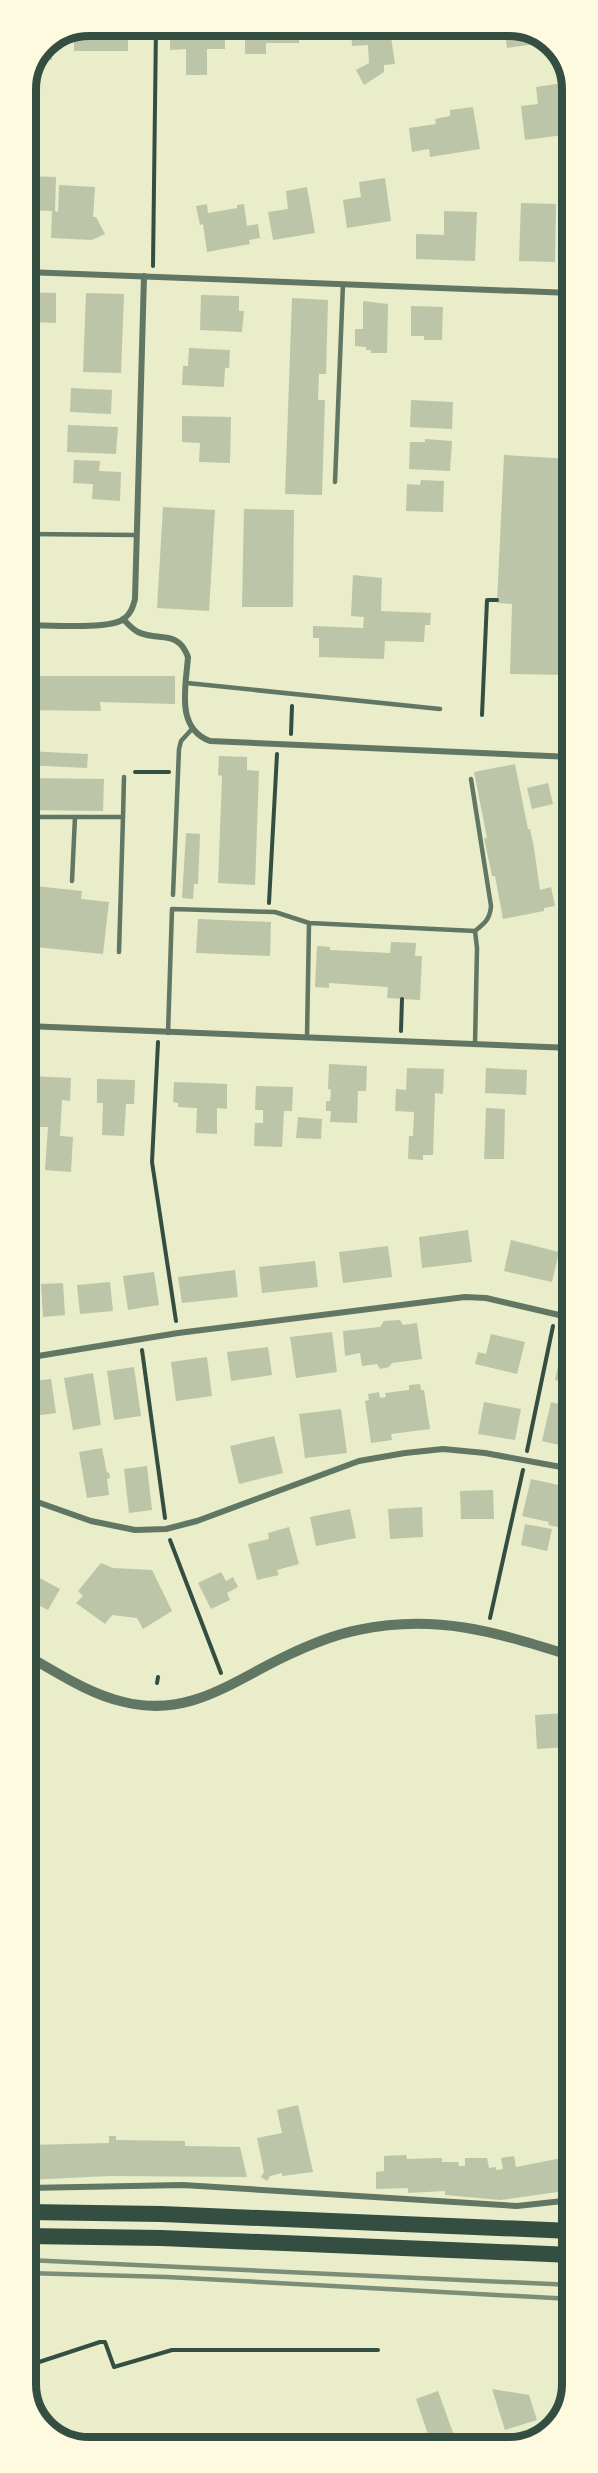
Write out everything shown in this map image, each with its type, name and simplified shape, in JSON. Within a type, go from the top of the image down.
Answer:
[{"type":"highway","points":[[36,2212],[161,2214],[562,2231]]},
{"type":"highway","points":[[36,2236],[161,2238],[562,2255]]},
{"type":"street","points":[[36,272],[562,293]]},
{"type":"street","points":[[36,625],[108,625],[123,619],[133,607],[144,276]]},
{"type":"street","points":[[123,619],[136,631],[180,642],[188,657],[186,717],[192,729],[204,739],[218,743],[562,757]]},
{"type":"street","points":[[36,1027],[562,1048]]},
{"type":"street","points":[[36,1356],[178,1333],[465,1297],[486,1298],[562,1316]]},
{"type":"street","points":[[36,1502],[91,1521],[135,1530],[166,1529],[197,1521],[359,1461],[443,1449],[485,1453],[562,1467]]},
{"type":"street","points":[[36,1661],[85,1688],[124,1702],[175,1706],[227,1688],[285,1656],[317,1642],[359,1629],[404,1624],[450,1625],[487,1630],[562,1653]]},
{"type":"street","points":[[36,2188],[183,2185],[517,2206],[562,2201]]},
{"type":"lane","points":[[335,482],[343,284]]},
{"type":"lane","points":[[36,534],[136,535]]},
{"type":"lane","points":[[187,683],[292,696],[440,709]]},
{"type":"lane","points":[[173,895],[181,741],[192,729]]},
{"type":"lane","points":[[119,952],[124,777]]},
{"type":"lane","points":[[168,1033],[172,909],[268,912],[283,914],[309,923],[475,931],[486,922],[491,906],[471,779]]},
{"type":"lane","points":[[36,816],[123,817]]},
{"type":"lane","points":[[72,881],[75,817]]},
{"type":"lane","points":[[308,1038],[309,923]]},
{"type":"lane","points":[[474,1045],[477,948],[475,931]]},
{"type":"path","points":[[153,276],[156,36]]},
{"type":"path","points":[[482,715],[487,600],[497,600]]},
{"type":"path","points":[[290,746],[292,696]]},
{"type":"path","points":[[268,912],[277,745]]},
{"type":"path","points":[[124,777],[129,772],[178,773]]},
{"type":"path","points":[[400,1042],[402,999]]},
{"type":"path","points":[[159,1033],[152,1162],[178,1333]]},
{"type":"path","points":[[487,1630],[555,1314]]},
{"type":"path","points":[[141,1339],[151,1413]]},
{"type":"path","points":[[157,1683],[158,1677]]},
{"type":"path","points":[[36,2363],[100,2342],[105,2342],[114,2367],[172,2350],[378,2350]]},
{"type":"building","points":[[128,36],[128,51],[74,51],[74,38],[78,37]]},
{"type":"building","points":[[170,36],[225,36],[225,49],[207,49],[207,75],[186,75],[186,49],[170,50]]},
{"type":"building","points":[[245,36],[299,36],[299,43],[266,43],[266,54],[245,54]]},
{"type":"building","points":[[351,36],[391,36],[395,64],[384,65],[384,72],[364,85],[356,70],[369,63],[368,45],[352,46]]},
{"type":"building","points":[[505,36],[520,37],[537,44],[507,48]]},
{"type":"building","points":[[52,50],[52,60],[44,60]]},
{"type":"building","points":[[561,83],[562,135],[525,140],[521,106],[538,104],[536,87]]},
{"type":"building","points":[[473,107],[480,149],[430,157],[429,149],[412,152],[409,128],[436,124],[435,119],[450,116],[450,110]]},
{"type":"building","points":[[36,176],[56,177],[55,211],[58,212],[59,185],[95,187],[93,217],[96,217],[105,234],[92,240],[51,238],[52,211],[36,210]]},
{"type":"building","points":[[385,178],[391,221],[347,228],[343,200],[361,197],[359,182]]},
{"type":"building","points":[[307,187],[315,233],[273,240],[268,212],[288,209],[286,191]]},
{"type":"building","points":[[521,203],[556,204],[555,262],[519,261]]},
{"type":"building","points":[[207,204],[208,213],[237,208],[237,205],[244,204],[247,226],[258,224],[260,238],[249,240],[250,244],[207,252],[203,224],[200,225],[196,206]]},
{"type":"building","points":[[444,211],[477,212],[475,261],[416,259],[416,234],[444,235]]},
{"type":"building","points":[[36,292],[56,293],[56,323],[36,322]]},
{"type":"building","points":[[86,293],[124,294],[121,373],[83,372]]},
{"type":"building","points":[[201,295],[239,296],[239,311],[244,311],[242,332],[200,330]]},
{"type":"building","points":[[292,298],[328,300],[326,374],[319,374],[318,400],[325,400],[322,495],[285,494]]},
{"type":"building","points":[[363,301],[388,304],[387,353],[371,353],[371,350],[366,350],[366,347],[355,346],[355,329],[363,329]]},
{"type":"building","points":[[411,306],[443,307],[442,340],[424,340],[424,336],[411,336]]},
{"type":"building","points":[[189,348],[230,350],[229,368],[225,368],[224,387],[182,385],[183,366],[188,366]]},
{"type":"building","points":[[71,388],[112,390],[111,414],[70,412]]},
{"type":"building","points":[[411,400],[453,402],[452,429],[410,427]]},
{"type":"building","points":[[182,416],[231,417],[230,463],[199,462],[200,443],[182,442]]},
{"type":"building","points":[[68,425],[118,427],[116,454],[67,452]]},
{"type":"building","points":[[425,439],[452,441],[450,471],[409,469],[410,442],[425,442]]},
{"type":"building","points":[[504,455],[562,458],[562,675],[510,674],[512,604],[497,603]]},
{"type":"building","points":[[74,460],[100,461],[99,471],[121,472],[120,501],[92,499],[93,484],[73,483]]},
{"type":"building","points":[[421,480],[444,481],[443,512],[406,511],[407,484],[420,485]]},
{"type":"building","points":[[163,507],[215,510],[209,611],[157,608]]},
{"type":"building","points":[[244,509],[294,510],[293,607],[242,607]]},
{"type":"building","points":[[353,575],[382,578],[381,611],[431,613],[430,625],[425,625],[424,642],[385,641],[384,659],[319,657],[319,638],[313,638],[313,626],[363,628],[364,617],[351,616]]},
{"type":"building","points":[[36,676],[175,676],[175,704],[100,702],[101,711],[36,710]]},
{"type":"building","points":[[36,751],[88,754],[87,768],[36,765]]},
{"type":"building","points":[[219,756],[247,757],[247,770],[259,771],[255,885],[218,883],[222,776],[218,775]]},
{"type":"building","points":[[515,764],[534,848],[540,890],[551,887],[555,906],[544,908],[544,911],[503,919],[495,876],[492,876],[484,838],[487,838],[474,772]]},
{"type":"building","points":[[36,778],[104,779],[103,811],[36,810]]},
{"type":"building","points":[[548,783],[553,804],[532,809],[527,788]]},
{"type":"building","points":[[186,833],[200,834],[198,884],[194,884],[193,899],[182,898]]},
{"type":"building","points":[[36,886],[82,891],[81,899],[109,902],[103,954],[36,947]]},
{"type":"building","points":[[198,919],[271,922],[270,956],[196,953]]},
{"type":"building","points":[[391,942],[416,943],[415,956],[422,956],[420,1000],[387,998],[388,987],[329,983],[329,988],[315,987],[317,946],[330,947],[330,950],[390,953]]},
{"type":"building","points":[[329,1064],[367,1066],[366,1091],[358,1091],[357,1123],[330,1122],[331,1111],[326,1111],[326,1101],[330,1101],[331,1090],[328,1089]]},
{"type":"building","points":[[407,1068],[444,1069],[443,1094],[435,1093],[433,1155],[423,1155],[423,1160],[408,1159],[409,1136],[413,1136],[414,1112],[395,1111],[396,1089],[406,1090]]},
{"type":"building","points":[[486,1068],[527,1070],[526,1095],[485,1093]]},
{"type":"building","points":[[560,1071],[562,1071],[562,1100],[559,1100]]},
{"type":"building","points":[[36,1076],[71,1078],[70,1101],[62,1100],[60,1136],[73,1137],[71,1172],[45,1170],[48,1127],[36,1127],[38,1101],[36,1101]]},
{"type":"building","points":[[97,1079],[135,1080],[134,1104],[126,1104],[124,1136],[102,1135],[103,1103],[97,1103]]},
{"type":"building","points":[[174,1082],[227,1084],[227,1109],[217,1108],[217,1134],[196,1133],[197,1108],[178,1107],[178,1103],[173,1102]]},
{"type":"building","points":[[256,1086],[293,1087],[292,1111],[284,1111],[282,1147],[254,1146],[255,1123],[263,1123],[263,1110],[255,1110]]},
{"type":"building","points":[[486,1108],[505,1109],[504,1159],[484,1159]]},
{"type":"building","points":[[298,1117],[322,1119],[321,1139],[296,1138]]},
{"type":"building","points":[[468,1230],[472,1262],[422,1268],[419,1237]]},
{"type":"building","points":[[511,1240],[559,1252],[552,1282],[504,1271]]},
{"type":"building","points":[[388,1246],[392,1277],[343,1283],[339,1252]]},
{"type":"building","points":[[315,1261],[318,1287],[262,1293],[259,1267]]},
{"type":"building","points":[[235,1270],[238,1297],[182,1303],[178,1277]]},
{"type":"building","points":[[154,1272],[159,1305],[128,1310],[123,1276]]},
{"type":"building","points":[[110,1282],[113,1311],[80,1314],[77,1285]]},
{"type":"building","points":[[63,1283],[65,1315],[43,1317],[41,1284]]},
{"type":"building","points":[[400,1320],[403,1325],[417,1323],[422,1359],[392,1363],[389,1367],[380,1369],[377,1364],[362,1366],[360,1353],[345,1356],[343,1331],[380,1327],[384,1321]]},
{"type":"building","points":[[332,1332],[337,1372],[296,1378],[290,1337]]},
{"type":"building","points":[[491,1334],[525,1342],[517,1374],[475,1364],[478,1352],[486,1354]]},
{"type":"building","points":[[562,1346],[562,1382],[555,1380]]},
{"type":"building","points":[[268,1347],[272,1375],[231,1381],[227,1352]]},
{"type":"building","points":[[207,1357],[212,1396],[176,1401],[171,1362]]},
{"type":"building","points":[[134,1367],[141,1416],[114,1420],[107,1371]]},
{"type":"building","points":[[93,1373],[101,1425],[73,1430],[64,1378]]},
{"type":"building","points":[[51,1379],[56,1413],[36,1416],[36,1381]]},
{"type":"building","points":[[420,1384],[421,1390],[424,1390],[430,1429],[391,1434],[392,1440],[371,1443],[365,1401],[369,1400],[368,1394],[379,1392],[380,1398],[386,1397],[385,1393],[409,1390],[409,1385]]},
{"type":"building","points":[[484,1402],[521,1409],[515,1440],[478,1434]]},
{"type":"building","points":[[551,1402],[562,1405],[562,1446],[542,1441]]},
{"type":"building","points":[[341,1409],[347,1453],[305,1458],[299,1414]]},
{"type":"building","points":[[274,1436],[283,1473],[239,1484],[230,1446]]},
{"type":"building","points":[[102,1448],[110,1478],[107,1479],[109,1495],[87,1498],[79,1452]]},
{"type":"building","points":[[147,1466],[152,1510],[129,1513],[124,1469]]},
{"type":"building","points":[[531,1479],[562,1486],[562,1528],[548,1525],[549,1522],[522,1516]]},
{"type":"building","points":[[493,1490],[494,1519],[461,1519],[460,1491]]},
{"type":"building","points":[[422,1507],[423,1537],[390,1539],[388,1509]]},
{"type":"building","points":[[350,1509],[356,1538],[316,1546],[310,1517]]},
{"type":"building","points":[[525,1524],[552,1529],[547,1551],[521,1545]]},
{"type":"building","points":[[289,1527],[299,1564],[277,1570],[279,1575],[257,1580],[248,1544],[269,1539],[268,1533]]},
{"type":"building","points":[[101,1563],[113,1568],[152,1570],[172,1611],[143,1629],[137,1618],[112,1615],[105,1624],[76,1603],[83,1596],[78,1591]]},
{"type":"building","points":[[221,1572],[226,1581],[233,1577],[238,1587],[227,1593],[230,1600],[211,1609],[198,1583]]},
{"type":"building","points":[[36,1576],[60,1589],[48,1610],[36,1604]]},
{"type":"building","points":[[562,1713],[562,1747],[537,1749],[535,1715]]},
{"type":"building","points":[[298,2105],[313,2172],[282,2176],[282,2173],[270,2176],[267,2181],[261,2177],[264,2172],[257,2138],[282,2133],[277,2110]]},
{"type":"building","points":[[109,2136],[116,2136],[116,2140],[185,2141],[185,2146],[240,2147],[247,2177],[109,2176],[36,2180],[36,2145],[109,2143]]},
{"type":"building","points":[[406,2155],[407,2159],[442,2158],[442,2162],[458,2162],[459,2166],[465,2166],[465,2158],[487,2158],[489,2168],[496,2167],[496,2170],[503,2169],[501,2158],[514,2156],[516,2167],[562,2158],[562,2191],[501,2200],[445,2195],[445,2191],[408,2193],[408,2188],[376,2189],[376,2172],[384,2171],[384,2156]]},
{"type":"building","points":[[492,2389],[529,2395],[537,2420],[505,2430]]},
{"type":"building","points":[[438,2391],[455,2437],[429,2437],[416,2399]]},
{"type":"railway","points":[[36,2260],[562,2285]]},
{"type":"railway","points":[[36,2273],[167,2277],[562,2298]]}]
